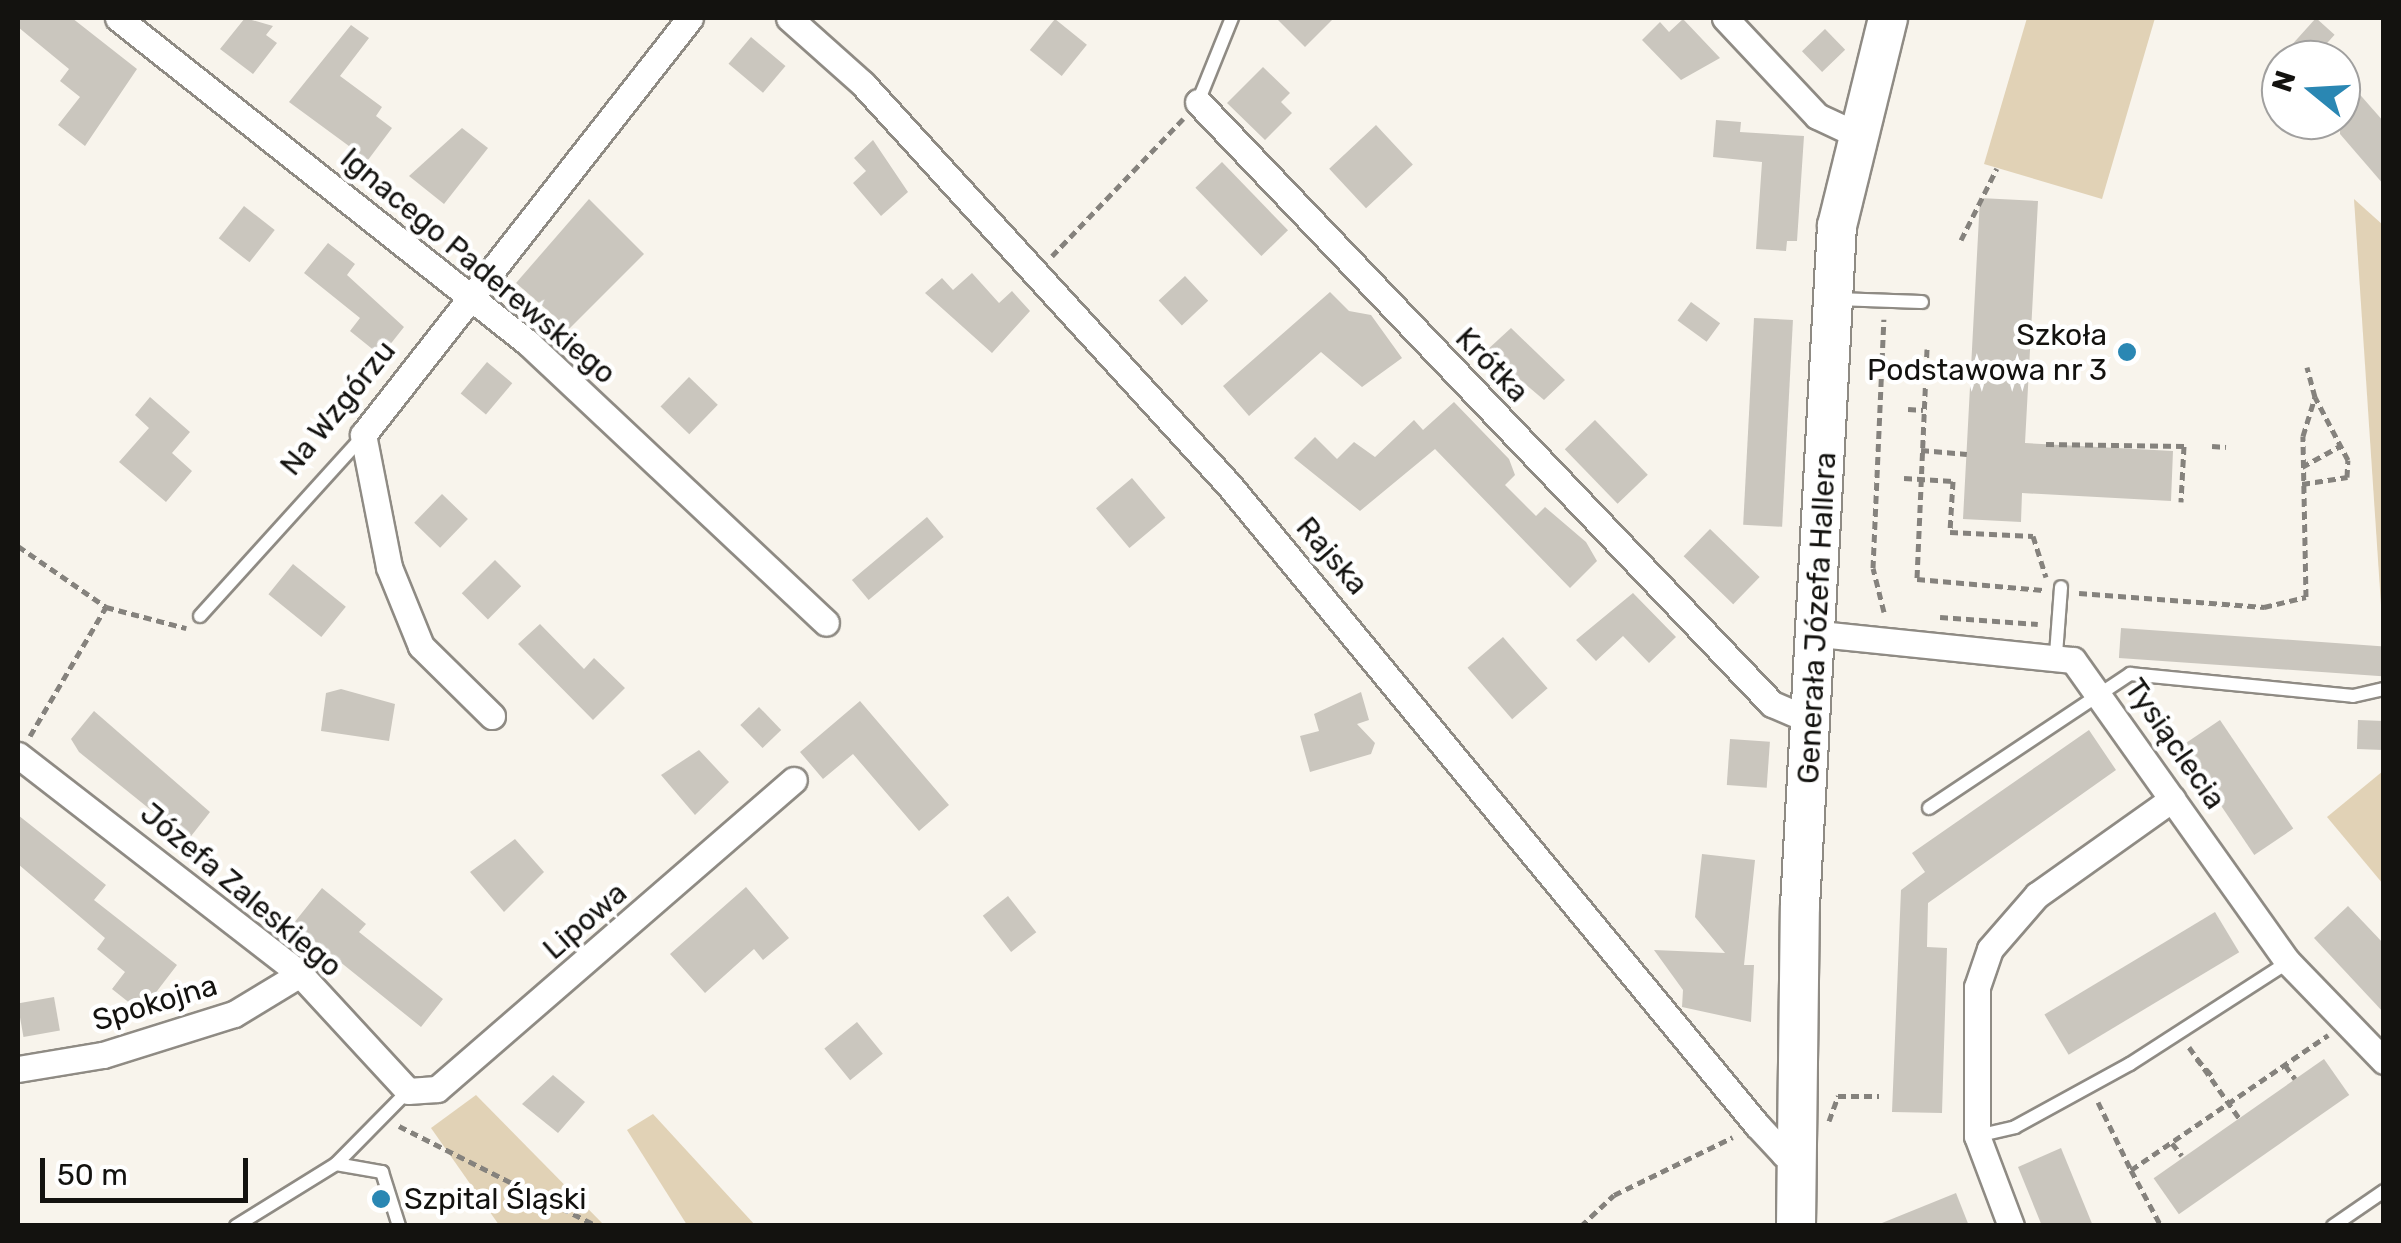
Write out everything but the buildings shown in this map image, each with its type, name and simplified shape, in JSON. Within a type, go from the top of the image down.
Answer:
[{"type":"street","name":"Ignacego Paderewskiego","points":[[118,18],[469,294],[826,623]]},
{"type":"street","name":"Na Wzgórzu","points":[[363,435],[469,294],[690,18]]},
{"type":"street","name":"Rajska","points":[[790,18],[1038,271],[1421,710],[1757,1125],[1784,1154],[1798,1154]]},
{"type":"street","points":[[1725,18],[1817,116],[1853,133]]},
{"type":"street","name":"Generała Józefa Hallera","points":[[1796,1226],[1833,299],[1853,133],[1888,18]]},
{"type":"street","name":"Krótka","points":[[1198,102],[1772,704],[1814,722]]},
{"type":"street","points":[[363,435],[389,567],[421,646],[492,716]]},
{"type":"street","points":[[1820,634],[2056,654]]},
{"type":"street","name":"Tysiąclecia","points":[[2056,654],[2101,694],[2288,962],[2384,1061]]},
{"type":"street","name":"Józefa Zaleskiego","points":[[18,756],[300,974],[408,1091]]},
{"type":"street","name":"Lipowa","points":[[408,1091],[437,1088],[794,780]]},
{"type":"street","points":[[2011,1226],[1977,1136],[1977,987],[1990,950],[2037,895],[2172,798]]},
{"type":"street","name":"Spokojna","points":[[18,1069],[103,1056],[234,1014],[300,974]]},
{"type":"lane","points":[[1198,102],[1232,18]]},
{"type":"lane","points":[[1833,299],[1922,302]]},
{"type":"lane","name":"Na Wzgórzu","points":[[200,616],[363,435]]},
{"type":"lane","points":[[2056,654],[2057,589]]},
{"type":"lane","points":[[1929,808],[2130,674],[2179,673],[2354,696],[2384,689]]},
{"type":"lane","points":[[1977,1136],[2016,1127],[2130,1064],[2288,962]]},
{"type":"lane","points":[[236,1226],[336,1164],[386,1120],[408,1091]]},
{"type":"lane","points":[[336,1164],[382,1172],[399,1226]]},
{"type":"lane","points":[[2334,1226],[2384,1191]]},
{"type":"path","points":[[1038,271],[1198,102]]},
{"type":"path","points":[[1962,240],[1997,168]]},
{"type":"path","points":[[1885,301],[1872,568],[1878,612],[1898,613]]},
{"type":"path","points":[[1927,349],[1917,579],[2296,606],[2306,597],[2302,468],[2315,396]]},
{"type":"path","points":[[2302,484],[2347,478],[2340,446],[2315,396],[2307,367]]},
{"type":"path","points":[[1908,409],[1923,410]]},
{"type":"path","points":[[2046,444],[2184,446],[2181,502]]},
{"type":"path","points":[[2212,446],[2226,448]]},
{"type":"path","points":[[2302,468],[2340,446]]},
{"type":"path","points":[[1921,450],[1966,454]]},
{"type":"path","points":[[1904,478],[1953,480],[1950,532],[2032,536],[2057,589]]},
{"type":"path","points":[[18,546],[106,607],[184,630],[200,616]]},
{"type":"path","points":[[2046,603],[2057,589]]},
{"type":"path","points":[[18,756],[106,607]]},
{"type":"path","points":[[1936,617],[2044,622]]},
{"type":"path","points":[[2132,1170],[2347,1021]]},
{"type":"path","points":[[2198,1060],[2238,1118]]},
{"type":"path","points":[[2286,1065],[2295,1079]]},
{"type":"path","points":[[1835,1121],[1838,1096],[1879,1096]]},
{"type":"path","points":[[2098,1102],[2161,1226]]},
{"type":"path","points":[[386,1120],[597,1226]]},
{"type":"path","points":[[1581,1226],[1614,1195],[1757,1125]]},
{"type":"path","points":[[2172,1143],[2182,1156]]},
{"type":"shaded area","points":[[2027,18],[2155,18],[2102,199],[1984,164]]},
{"type":"shaded area","points":[[2354,199],[2383,225],[2383,635]]},
{"type":"shaded area","points":[[2383,771],[2383,884],[2327,817]]},
{"type":"shaded area","points":[[476,1095],[604,1225],[499,1225],[431,1128]]},
{"type":"shaded area","points":[[653,1114],[755,1225],[687,1225],[627,1130]]},
{"type":"place","name":"Szkoła Podstawowa nr 3","points":[[2127,352]]},
{"type":"place","name":"Szpital Śląski","points":[[381,1199]]}]
